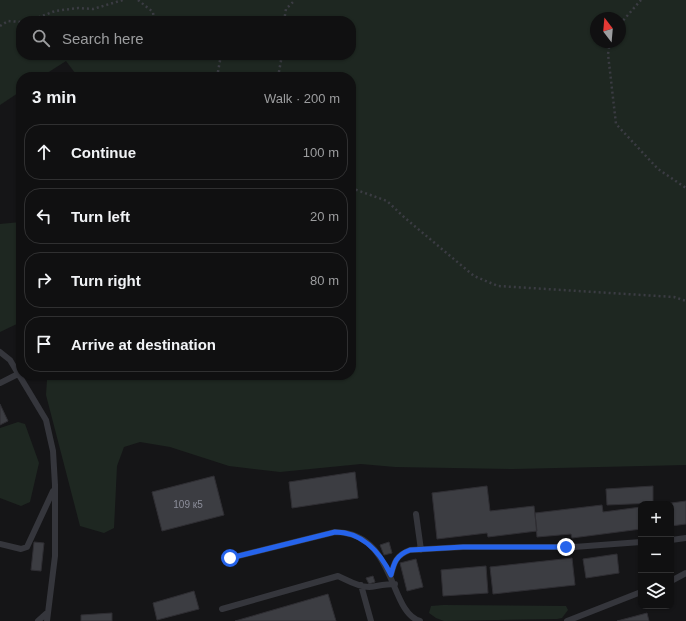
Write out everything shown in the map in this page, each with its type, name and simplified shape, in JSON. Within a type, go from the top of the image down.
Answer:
[{"type":"lane","points":[[0,352],[10,360],[16,370]]},
{"type":"lane","points":[[0,383],[16,375]]},
{"type":"lane","points":[[22,380],[46,420],[53,451],[55,486],[55,556],[47,621]]},
{"type":"lane","points":[[0,544],[21,549],[27,547],[55,486]]},
{"type":"lane","points":[[416,514],[421,550]]},
{"type":"lane","points":[[230,558],[335,532],[345,532],[362,539],[376,552],[391,575],[402,605],[414,619],[420,621]]},
{"type":"lane","points":[[674,540],[686,538]]},
{"type":"lane","points":[[391,575],[398,556],[410,550],[463,547],[574,547],[638,542]]},
{"type":"lane","points":[[674,579],[686,573]]},
{"type":"lane","points":[[222,609],[338,576],[350,582],[368,587],[382,584],[395,584]]},
{"type":"lane","points":[[361,585],[371,621]]},
{"type":"lane","points":[[567,621],[638,593]]},
{"type":"lane","points":[[38,621],[48,612]]},
{"type":"path","points":[[42,16],[55,11],[78,8],[93,9],[123,0]]},
{"type":"path","points":[[138,0],[153,12],[153,16]]},
{"type":"path","points":[[285,16],[286,9],[295,0]]},
{"type":"path","points":[[626,17],[641,0]]},
{"type":"path","points":[[0,26],[8,21],[16,22]]},
{"type":"path","points":[[609,48],[608,54],[616,124],[658,169],[686,188]]},
{"type":"path","points":[[218,72],[220,60]]},
{"type":"path","points":[[279,72],[281,60]]},
{"type":"path","points":[[356,190],[387,201],[474,276],[498,286],[674,297],[686,301]]},
{"type":"shaded area","points":[[0,0],[686,0],[686,465],[514,469],[395,467],[361,464],[280,472],[229,466],[170,447],[140,442],[124,447],[117,466],[114,528],[104,533],[80,526],[46,395],[47,380],[356,380],[356,72],[74,72],[66,61],[49,72],[16,72],[16,94],[0,105]]},
{"type":"shaded area","points":[[16,222],[16,324],[0,332],[0,224]]},
{"type":"shaded area","points":[[18,422],[25,424],[39,463],[30,502],[21,506],[0,498],[0,428]]},
{"type":"shaded area","points":[[431,606],[566,606],[568,610],[562,618],[557,619],[444,621],[429,613]]},
{"type":"building","points":[[0,404],[8,421],[0,425]]},
{"type":"building","points":[[355,472],[358,498],[292,508],[289,482]]},
{"type":"building","points":[[214,476],[224,515],[162,531],[152,492]]},
{"type":"building","points":[[487,486],[490,511],[534,506],[537,531],[488,537],[487,533],[437,539],[432,493]]},
{"type":"building","points":[[653,486],[653,501],[638,501],[638,504],[607,505],[606,489]]},
{"type":"building","points":[[686,501],[686,524],[674,526],[674,503]]},
{"type":"building","points":[[602,505],[603,512],[638,507],[638,529],[572,538],[571,534],[537,537],[535,513]]},
{"type":"building","points":[[34,542],[44,543],[41,571],[31,570]]},
{"type":"building","points":[[389,542],[392,553],[384,555],[380,545]]},
{"type":"building","points":[[617,554],[619,573],[586,578],[583,559]]},
{"type":"building","points":[[572,558],[575,585],[493,594],[490,567]]},
{"type":"building","points":[[416,559],[423,587],[407,591],[400,563]]},
{"type":"building","points":[[486,566],[488,593],[443,596],[441,570]]},
{"type":"building","points":[[373,576],[375,582],[369,584],[366,578]]},
{"type":"building","points":[[194,591],[199,609],[157,620],[153,603]]},
{"type":"building","points":[[328,594],[336,621],[235,621]]},
{"type":"building","points":[[112,613],[112,621],[81,621],[81,615]]},
{"type":"building","points":[[647,613],[649,621],[617,621]]},
{"type":"route","points":[[230,558],[335,532],[345,532],[362,539],[376,552],[391,575],[398,556],[403,552],[410,550],[463,547],[566,547]]}]
